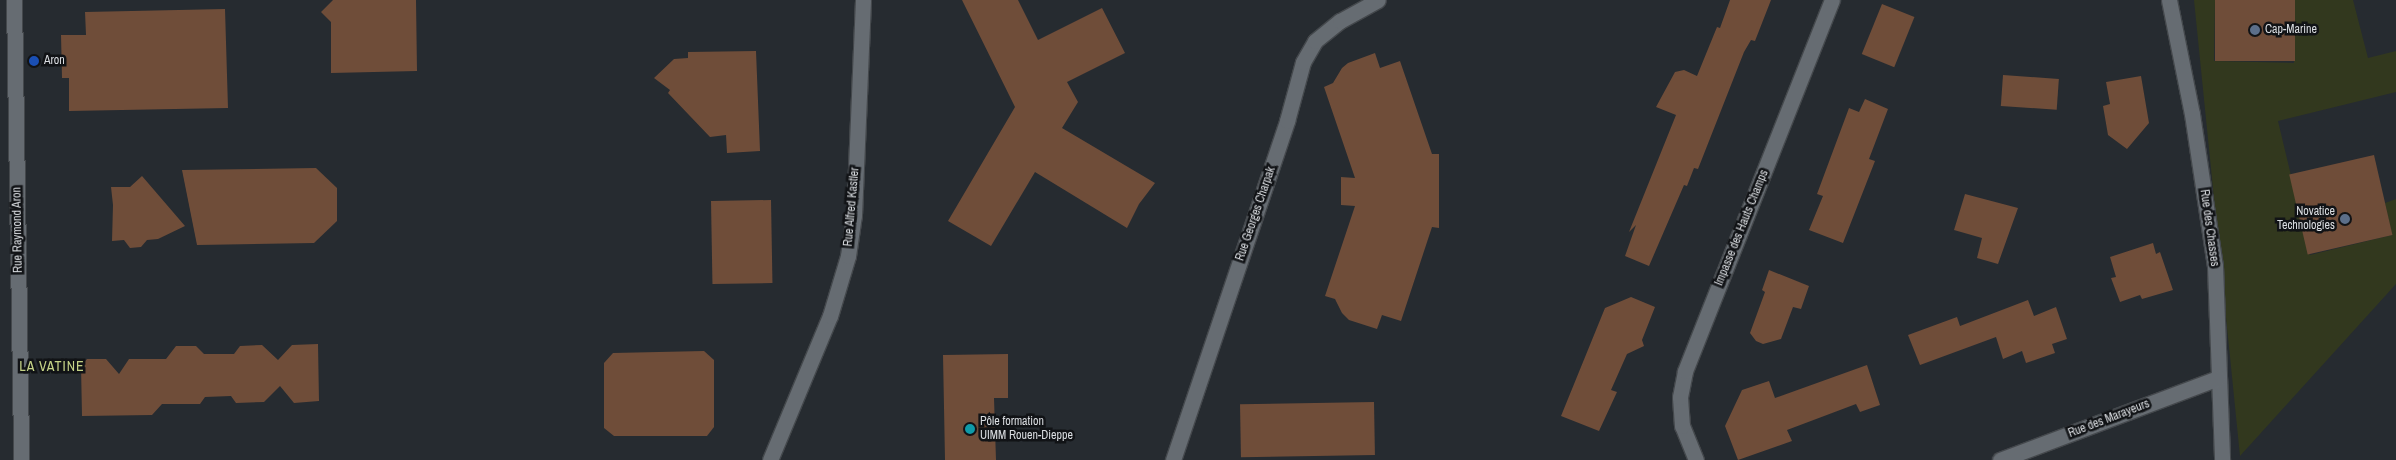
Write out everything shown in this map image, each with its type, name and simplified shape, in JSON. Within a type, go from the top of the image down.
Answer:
[{"type":"street","name":"Rue Raymond Aron","points":[[14,0],[21,460]]},
{"type":"street","name":"Rue Alfred Kastler","points":[[770,460],[830,316],[848,256],[854,216],[863,0]]},
{"type":"street","name":"Rue Georges Charpak","points":[[1173,460],[1284,130],[1303,62],[1316,41],[1340,21],[1378,0]]},
{"type":"street","name":"Impasse des Hauts Champs","points":[[1696,460],[1682,426],[1680,397],[1685,371],[1832,0]]},
{"type":"street","name":"Rue des Chasses","points":[[2169,0],[2192,114],[2215,266],[2222,460]]},
{"type":"street","name":"Rue des Marayeurs","points":[[2000,460],[2218,378]]},
{"type":"green space","points":[[2194,0],[2215,0],[2214,61],[2294,63],[2295,0],[2353,0],[2368,58],[2396,51],[2396,92],[2278,121],[2310,255],[2392,235],[2385,203],[2396,199],[2396,284],[2240,456]]},
{"type":"building","points":[[333,0],[416,0],[417,71],[331,73],[331,22],[321,12]]},
{"type":"building","points":[[962,0],[1018,0],[1038,40],[1102,8],[1125,53],[1067,82],[1078,102],[1062,128],[1155,183],[1139,204],[1127,228],[1035,172],[991,246],[948,221],[1015,107]]},
{"type":"building","points":[[1730,0],[1771,0],[1755,41],[1751,40],[1744,52],[1698,169],[1694,168],[1687,186],[1684,185],[1649,266],[1625,256],[1636,225],[1629,232],[1676,115],[1656,107],[1675,72],[1684,70],[1697,76],[1717,27],[1720,28]]},
{"type":"building","name":"Cap-Marine","points":[[2215,0],[2295,0],[2295,61],[2215,61]]},
{"type":"building","points":[[1882,4],[1914,17],[1894,67],[1862,54]]},
{"type":"building","points":[[225,9],[228,108],[69,111],[69,78],[62,78],[61,35],[86,35],[85,12]]},
{"type":"building","points":[[756,51],[760,151],[727,153],[726,135],[710,137],[668,93],[670,90],[654,78],[674,59],[688,58],[688,52]]},
{"type":"building","points":[[1375,53],[1380,68],[1400,61],[1432,154],[1439,154],[1439,228],[1432,227],[1401,321],[1382,315],[1377,329],[1349,320],[1342,313],[1335,299],[1325,296],[1355,206],[1341,205],[1341,177],[1355,178],[1324,87],[1333,83],[1342,68],[1348,63]]},
{"type":"building","points":[[2003,75],[2059,79],[2057,110],[2001,106]]},
{"type":"building","points":[[2141,76],[2149,123],[2127,149],[2108,135],[2103,106],[2110,104],[2106,82]]},
{"type":"building","points":[[1865,99],[1888,109],[1869,159],[1875,161],[1843,243],[1809,230],[1823,196],[1817,194],[1849,108],[1859,112]]},
{"type":"building","name":"Novatice Technologies","points":[[2374,155],[2392,235],[2308,254],[2289,175]]},
{"type":"building","points":[[316,168],[337,188],[337,221],[314,243],[197,245],[182,170]]},
{"type":"building","points":[[142,176],[185,226],[158,239],[147,240],[141,247],[130,248],[124,240],[112,241],[113,205],[111,187],[130,187]]},
{"type":"building","points":[[1965,194],[2018,208],[1998,264],[1977,258],[1982,238],[1954,230]]},
{"type":"building","points":[[771,200],[772,283],[712,284],[711,201]]},
{"type":"building","points":[[2153,243],[2156,254],[2160,252],[2173,290],[2142,299],[2140,295],[2120,302],[2111,278],[2116,277],[2110,257]]},
{"type":"building","points":[[1769,270],[1809,286],[1801,309],[1793,307],[1781,339],[1763,344],[1756,341],[1750,333],[1765,292],[1762,290]]},
{"type":"building","points":[[1631,297],[1655,307],[1642,340],[1644,346],[1627,354],[1611,390],[1617,392],[1599,431],[1561,416],[1605,308]]},
{"type":"building","points":[[2028,300],[2034,316],[2056,307],[2067,339],[2052,344],[2055,353],[2026,363],[2022,351],[2003,359],[1996,337],[1920,365],[1908,335],[1957,317],[1960,326]]},
{"type":"building","points":[[318,344],[319,401],[294,403],[280,386],[264,402],[236,403],[231,396],[205,397],[200,404],[162,404],[152,415],[82,416],[81,366],[87,359],[106,359],[119,374],[129,359],[166,359],[176,346],[196,346],[204,354],[234,354],[240,346],[262,345],[278,360],[292,345]]},
{"type":"building","points":[[704,351],[714,360],[714,427],[707,436],[614,436],[604,428],[604,363],[613,353]]},
{"type":"building","name":"Pôle formation UIMM Rouen-Dieppe","points":[[1008,354],[1008,398],[994,398],[996,460],[945,460],[943,355]]},
{"type":"building","points":[[1867,365],[1880,405],[1860,412],[1856,404],[1787,430],[1792,441],[1738,460],[1725,426],[1742,390],[1769,381],[1775,398]]},
{"type":"building","points":[[1374,402],[1375,455],[1241,457],[1240,404]]},
{"type":"place","name":"Cap-Marine","points":[[2255,30]]},
{"type":"place","name":"Aron","points":[[34,61]]},
{"type":"place","name":"Novatice Technologies","points":[[2345,219]]},
{"type":"place","name":"Pôle formation UIMM Rouen-Dieppe","points":[[970,429]]},
{"type":"district","name":"LA VATINE","points":[[52,366]]}]
